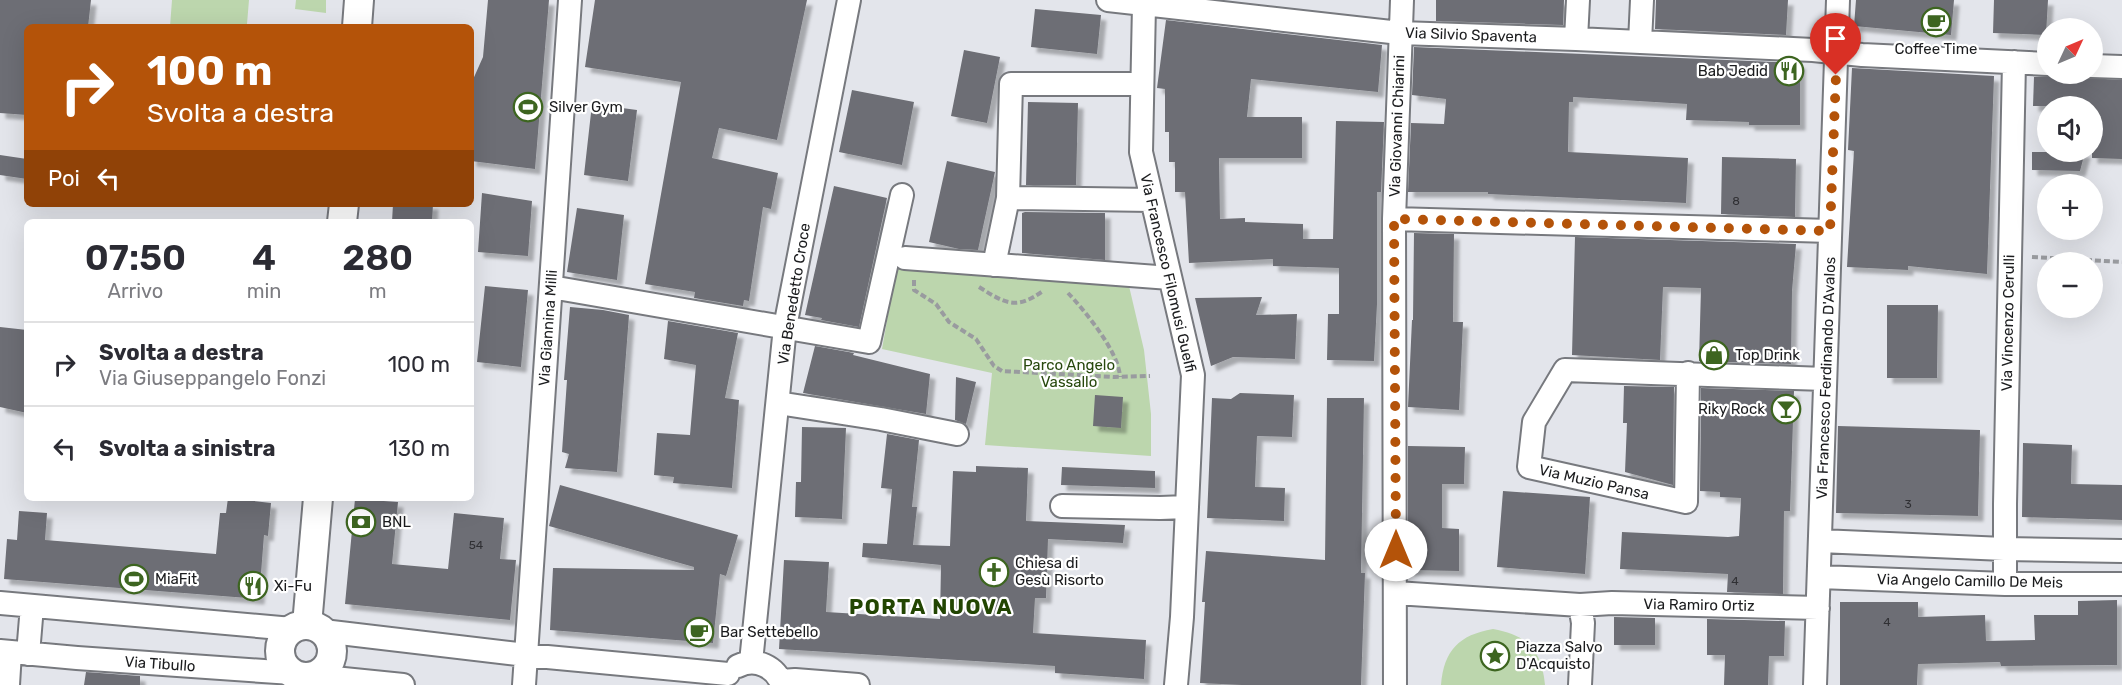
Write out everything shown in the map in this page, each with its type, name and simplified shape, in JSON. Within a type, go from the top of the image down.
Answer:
[{"type":"main road","points":[[357,24],[359,0]]},
{"type":"main road","points":[[308,628],[318,501]]},
{"type":"main road","points":[[308,628],[332,643],[332,657],[326,669],[303,678],[282,662],[280,647],[282,640],[308,628]]},
{"type":"street","name":"Via Giannina Milli","points":[[524,685],[570,0]]},
{"type":"street","name":"Via Benedetto Croce","points":[[751,662],[785,327],[849,0]]},
{"type":"street","name":"Via Silvio Spaventa","points":[[1108,0],[1400,33],[1640,42],[1862,56],[2037,63]]},
{"type":"street","name":"Via Giovanni Chiarini","points":[[1395,685],[1394,219],[1401,0]]},
{"type":"street","points":[[1576,39],[1578,0]]},
{"type":"street","points":[[1640,42],[1642,0]]},
{"type":"street","name":"Via Francesco Ferdinando D'Avalos","points":[[1815,685],[1838,0]]},
{"type":"street","name":"Via Francesco Filomusi Guelfi","points":[[1144,5],[1141,152],[1193,375],[1182,617],[1176,685]]},
{"type":"street","name":"Via Vincenzo Cerulli","points":[[2005,584],[2014,62]]},
{"type":"street","points":[[2103,66],[2122,67]]},
{"type":"street","points":[[994,265],[1008,198],[1011,84],[1143,84]]},
{"type":"street","points":[[551,287],[869,342],[902,195]]},
{"type":"street","points":[[1008,198],[1152,200]]},
{"type":"street","points":[[1394,219],[1830,231]]},
{"type":"street","points":[[905,258],[1170,278]]},
{"type":"street","name":"Via Muzio Pansa","points":[[1688,373],[1686,502],[1529,467],[1534,422],[1565,369],[1688,373],[1825,380]]},
{"type":"street","points":[[778,403],[881,419],[957,434]]},
{"type":"street","points":[[1062,506],[1187,507]]},
{"type":"street","points":[[1820,540],[2004,549],[2122,551]]},
{"type":"street","name":"Via Angelo Camillo De Meis","points":[[1819,577],[2005,584],[2122,584]]},
{"type":"street","points":[[1396,594],[1580,605],[1583,623],[1580,685]]},
{"type":"street","points":[[0,603],[308,628],[725,679],[735,668],[751,662],[769,667],[781,683],[795,680],[858,685]]},
{"type":"street","name":"Via Ramiro Ortiz","points":[[1580,605],[1612,603],[1818,608]]},
{"type":"street","points":[[8,685],[13,652],[32,606]]},
{"type":"street","name":"Via Tibullo","points":[[13,652],[403,685]]},
{"type":"path","points":[[2010,256],[2122,262]]},
{"type":"path","points":[[920,275],[914,279],[914,290],[936,303],[949,322],[976,339],[994,366],[1002,371],[1120,377],[1150,376]]},
{"type":"path","points":[[977,286],[998,298],[1022,303],[1048,287]]},
{"type":"path","points":[[1061,289],[1068,293],[1083,310],[1112,350],[1118,362],[1120,377]]},
{"type":"green space","points":[[172,0],[249,0],[247,24],[170,24]]},
{"type":"green space","points":[[296,0],[326,0],[326,13],[295,9]]},
{"type":"green space","name":"Parco Angelo Vassallo","points":[[896,269],[1129,286],[1144,350],[1151,414],[1151,456],[985,445],[992,373],[882,349]]},
{"type":"green space","points":[[1493,629],[1515,635],[1531,646],[1540,662],[1545,685],[1441,685],[1446,662],[1455,646],[1471,635]]},
{"type":"building","points":[[0,0],[91,0],[88,24],[24,24],[24,115],[0,113]]},
{"type":"building","points":[[488,0],[549,0],[535,169],[474,161],[474,77],[483,57]]},
{"type":"building","points":[[595,0],[807,0],[777,140],[719,128],[712,158],[778,173],[771,209],[763,207],[749,301],[744,300],[743,306],[694,298],[695,292],[645,284],[681,82],[585,67]]},
{"type":"building","points":[[1436,0],[1564,0],[1563,25],[1436,21]]},
{"type":"building","points":[[1656,0],[1788,0],[1786,35],[1655,29]]},
{"type":"building","points":[[1856,0],[1954,0],[1951,35],[1854,26]]},
{"type":"building","points":[[1994,0],[2048,0],[2047,18],[2037,18],[2037,35],[1993,33]]},
{"type":"building","points":[[1035,9],[1101,15],[1097,54],[1031,47]]},
{"type":"building","points":[[1166,20],[1382,45],[1378,92],[1251,79],[1247,117],[1302,117],[1302,158],[1219,158],[1220,219],[1245,218],[1245,222],[1303,224],[1303,239],[1333,239],[1336,121],[1384,122],[1381,192],[1377,192],[1377,304],[1374,361],[1327,360],[1328,314],[1339,314],[1339,268],[1273,266],[1273,259],[1189,263],[1185,192],[1175,192],[1175,162],[1169,162],[1169,132],[1165,132],[1165,89],[1157,88]]},
{"type":"building","points":[[1414,47],[1800,63],[1800,125],[1749,125],[1749,122],[1686,120],[1687,104],[1573,97],[1573,102],[1569,102],[1568,152],[1688,158],[1686,203],[1488,194],[1488,192],[1408,192],[1411,123],[1444,124],[1446,99],[1412,95]]},
{"type":"building","points":[[964,50],[1000,57],[987,123],[951,116]]},
{"type":"building","points":[[1852,68],[1994,76],[1987,274],[1908,266],[1908,270],[1847,267],[1854,151],[1848,150]]},
{"type":"building","points":[[2034,77],[2037,77],[2037,84],[2103,84],[2103,79],[2122,80],[2122,159],[2103,158],[2103,96],[2037,96],[2037,106],[2033,106]]},
{"type":"building","points":[[852,90],[914,102],[902,165],[839,152]]},
{"type":"building","points":[[1028,102],[1078,103],[1076,185],[1026,185]]},
{"type":"building","points":[[592,104],[637,110],[628,181],[584,175]]},
{"type":"building","points":[[2032,152],[2037,152],[2037,162],[2082,162],[2080,171],[2032,170]]},
{"type":"building","points":[[0,155],[24,159],[24,179],[0,175]]},
{"type":"building","points":[[1722,157],[1796,159],[1795,217],[1721,214]]},
{"type":"building","points":[[947,161],[995,172],[978,250],[959,249],[929,242]]},
{"type":"building","points":[[834,186],[887,198],[859,327],[805,315]]},
{"type":"building","points":[[482,193],[532,201],[528,256],[478,252]]},
{"type":"building","points":[[393,207],[433,207],[432,219],[392,219]]},
{"type":"building","points":[[577,208],[624,215],[617,280],[567,272]]},
{"type":"building","points":[[1022,213],[1105,213],[1105,260],[1022,253]]},
{"type":"building","points":[[1414,233],[1454,234],[1453,322],[1463,322],[1459,410],[1408,407],[1413,320]]},
{"type":"building","points":[[1575,237],[1796,244],[1792,291],[1791,364],[1699,361],[1701,288],[1663,287],[1660,360],[1572,355]]},
{"type":"building","points":[[485,286],[528,290],[521,367],[477,362]]},
{"type":"building","points":[[1262,297],[1256,315],[1297,314],[1295,359],[1233,357],[1211,366],[1195,298]]},
{"type":"building","points":[[1887,305],[1938,305],[1937,378],[1887,378]]},
{"type":"building","points":[[570,307],[629,315],[617,472],[565,468],[569,454],[562,452],[567,380],[564,380]]},
{"type":"building","points":[[668,321],[738,333],[725,398],[739,400],[732,488],[673,483],[674,477],[654,475],[657,433],[690,435],[696,365],[664,359]]},
{"type":"building","points":[[0,327],[24,330],[24,412],[0,407]]},
{"type":"building","points":[[815,346],[854,353],[853,355],[930,374],[926,414],[803,393]]},
{"type":"building","points":[[956,377],[976,382],[966,424],[955,420]]},
{"type":"building","points":[[1624,386],[1674,387],[1673,485],[1625,472],[1627,423],[1623,423]]},
{"type":"building","points":[[1701,388],[1794,391],[1790,511],[1784,511],[1783,594],[1727,592],[1728,574],[1620,569],[1622,532],[1739,536],[1741,498],[1720,497],[1720,492],[1700,491]]},
{"type":"building","points":[[1240,393],[1294,395],[1292,437],[1257,436],[1255,487],[1285,488],[1284,521],[1207,518],[1212,398],[1231,399]]},
{"type":"building","points":[[1095,395],[1123,397],[1121,428],[1093,426]]},
{"type":"building","points":[[1327,398],[1364,398],[1361,573],[1365,573],[1361,685],[1200,683],[1206,551],[1325,560]]},
{"type":"building","points":[[1838,426],[1980,430],[1978,516],[1836,513]]},
{"type":"building","points":[[802,427],[846,428],[842,519],[795,517],[796,482],[801,482]]},
{"type":"building","points":[[887,434],[919,440],[912,507],[917,507],[913,545],[950,546],[953,471],[976,472],[976,466],[1028,468],[1026,521],[1125,525],[1123,543],[1048,539],[1046,598],[1035,598],[1033,633],[1146,640],[1144,679],[1055,673],[1055,666],[779,649],[784,560],[829,562],[826,612],[940,619],[941,565],[862,557],[863,543],[887,544],[892,489],[881,488]]},
{"type":"building","points":[[2023,443],[2072,445],[2071,484],[2122,485],[2122,520],[2022,517]]},
{"type":"building","points":[[1408,446],[1465,447],[1464,484],[1442,484],[1442,528],[1459,529],[1459,571],[1408,570]]},
{"type":"building","points":[[1062,467],[1155,471],[1155,488],[1061,485]]},
{"type":"building","points":[[560,485],[738,535],[726,576],[720,574],[713,643],[550,630],[553,568],[694,570],[694,567],[549,526]]},
{"type":"building","points":[[1503,491],[1590,497],[1585,574],[1497,567]]},
{"type":"building","points":[[228,501],[271,503],[268,536],[264,535],[259,599],[4,579],[7,539],[17,540],[19,511],[47,513],[45,540],[216,554],[220,513],[226,513]]},
{"type":"building","points":[[355,501],[398,502],[392,564],[448,569],[454,513],[504,518],[500,559],[516,560],[510,620],[345,604]]},
{"type":"building","points":[[2117,600],[2117,665],[2001,666],[2000,662],[1918,664],[1917,685],[1840,685],[1840,602],[1918,602],[1918,617],[1985,615],[1986,641],[2035,640],[2034,615],[2078,615],[2078,601]]},
{"type":"building","points":[[1614,617],[1655,618],[1655,645],[1614,645]]},
{"type":"building","points":[[1707,619],[1785,621],[1784,656],[1769,656],[1768,685],[1724,685],[1725,655],[1707,655]]},
{"type":"building","points":[[86,672],[140,676],[140,685],[84,685]]},
{"type":"place","name":"Coffee Time","points":[[1936,22]]},
{"type":"place","name":"Bab Jedid","points":[[1789,71]]},
{"type":"place","name":"Silver Gym","points":[[528,107]]},
{"type":"place","name":"Top Drink","points":[[1714,355]]},
{"type":"place","name":"Riky Rock","points":[[1786,409]]},
{"type":"place","name":"BNL","points":[[361,522]]},
{"type":"place","name":"Chiesa di Gesù Risorto","points":[[994,572]]},
{"type":"place","name":"MiaFit","points":[[134,579]]},
{"type":"place","name":"Xi-Fu","points":[[253,586]]},
{"type":"place","name":"Bar Settebello","points":[[699,632]]},
{"type":"place","name":"Piazza Salvo D'Acquisto","points":[[1495,656]]},
{"type":"district","name":"PORTA NUOVA","points":[[931,607]]},
{"type":"route","points":[[1396,550],[1394,219],[1830,231],[1836,75]]}]
